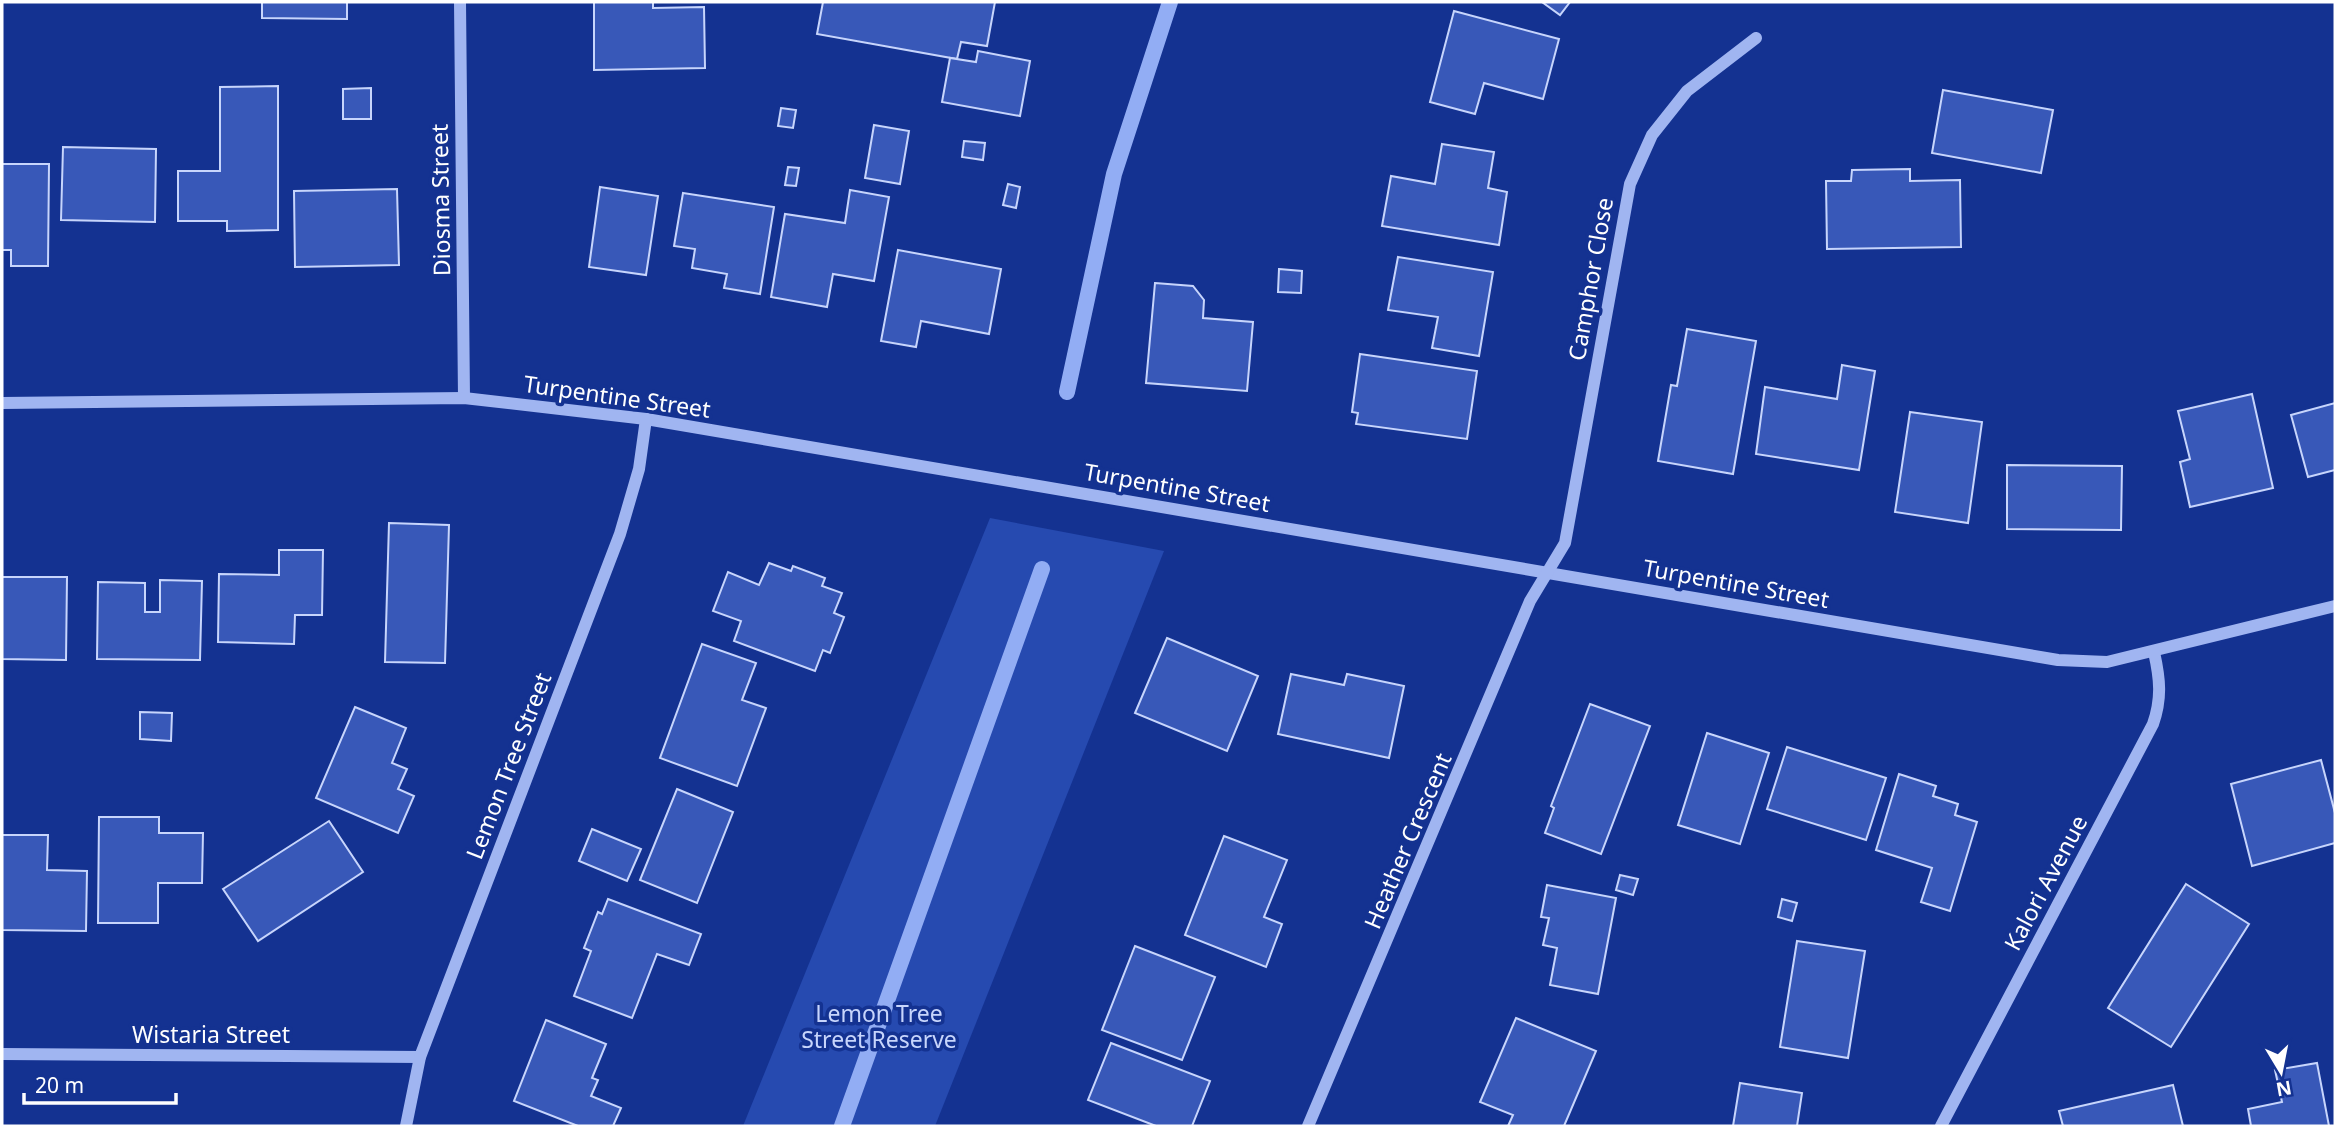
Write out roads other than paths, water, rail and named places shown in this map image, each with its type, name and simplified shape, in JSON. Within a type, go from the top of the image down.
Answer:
[{"type":"street","name":"Diosma Street","points":[[460,2],[464,398]]},
{"type":"street","name":"Camphor Close","points":[[1548,573],[1565,543],[1630,184],[1653,135],[1687,92],[1756,38]]},
{"type":"street","name":"Turpentine Street","points":[[2,403],[464,398],[646,419],[2058,660],[2107,662],[2335,606]]},
{"type":"street","name":"Lemon Tree Street","points":[[406,1126],[419,1057],[620,534],[639,469],[646,419]]},
{"type":"street","name":"Heather Crescent","points":[[1308,1126],[1530,601],[1548,573]]},
{"type":"street","name":"Kalori Avenue","points":[[1941,1126],[2153,724],[2160,704],[2161,683],[2154,652]]},
{"type":"street","name":"Wistaria Street","points":[[2,1054],[419,1057]]},
{"type":"waterway","points":[[1067,392],[1114,174],[1170,2]]},
{"type":"waterway","points":[[842,1126],[1042,569]]},
{"type":"park label","name":"Lemon Tree Street Reserve","points":[[879,1027]]}]
